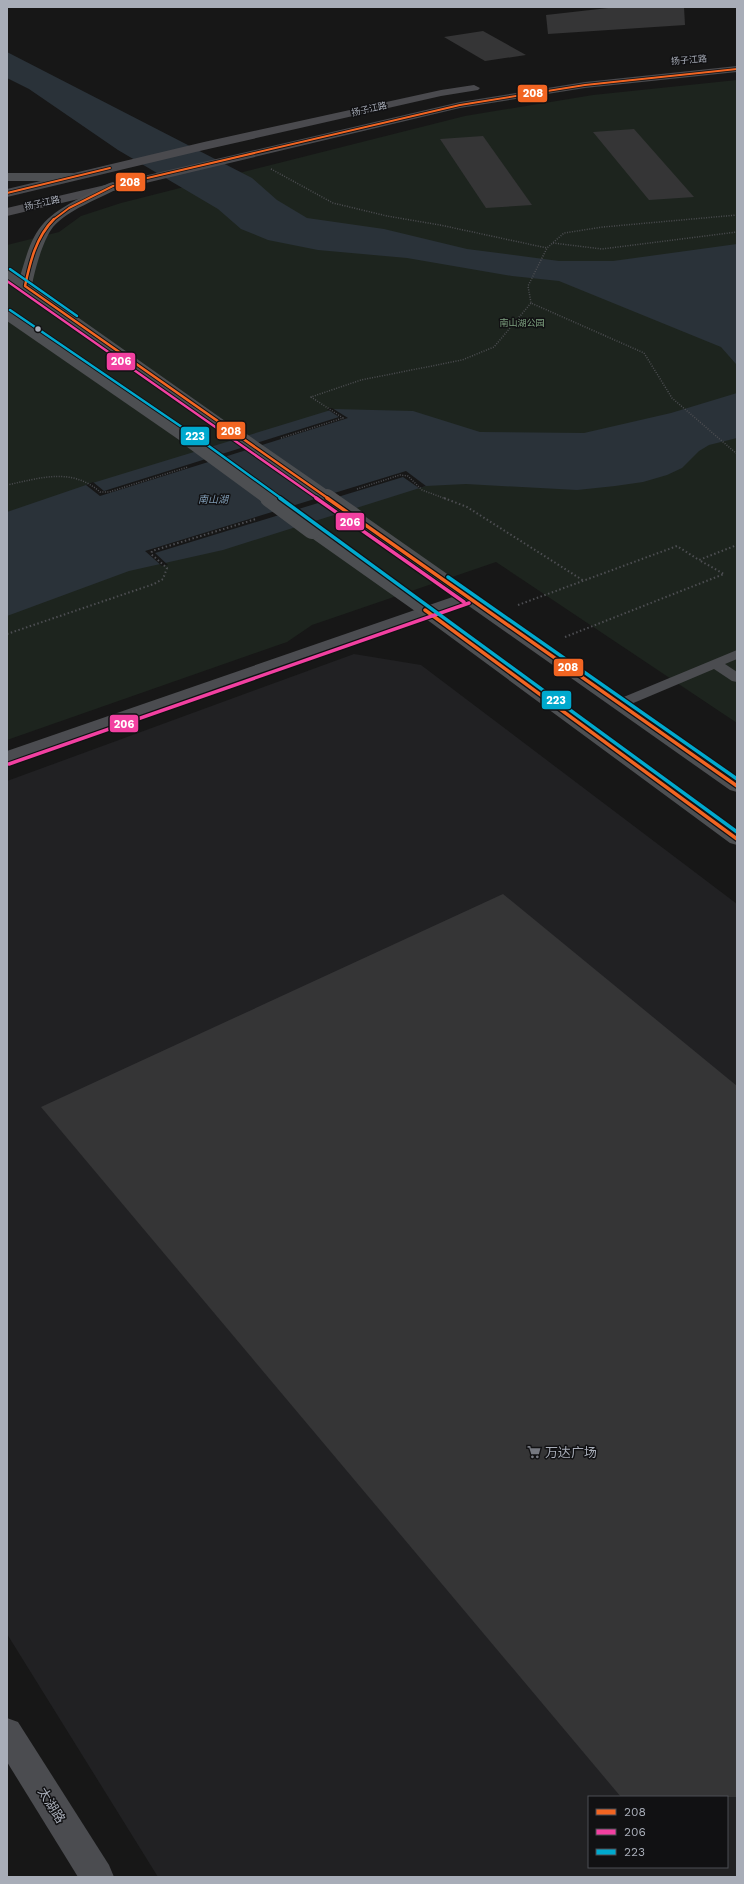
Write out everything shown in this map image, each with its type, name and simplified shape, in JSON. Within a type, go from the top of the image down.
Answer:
[{"type":"main road","name":"扬子江路","points":[[7,212],[460,105],[585,85],[737,69]]},
{"type":"main road","name":"扬子江路","points":[[7,193],[204,146],[440,93],[485,86]]},
{"type":"main road","points":[[7,177],[73,177]]},
{"type":"main road","points":[[24,286],[47,225],[68,210],[113,186]]},
{"type":"main road","points":[[7,274],[737,786]]},
{"type":"main road","points":[[7,315],[191,441],[312,530],[428,612],[737,839]]},
{"type":"street","points":[[7,758],[467,598]]},
{"type":"street","name":"太湖路","points":[[7,1733],[97,1877]]},
{"type":"lane","points":[[619,704],[737,654]]},
{"type":"lane","points":[[714,663],[737,678]]},
{"type":"path","points":[[244,155],[333,203],[387,216],[440,225],[547,248]]},
{"type":"path","points":[[531,303],[528,286],[547,248],[564,232],[737,215]]},
{"type":"path","points":[[552,243],[602,249],[737,232]]},
{"type":"path","points":[[531,303],[644,353],[672,398],[731,447],[737,454]]},
{"type":"path","points":[[320,402],[311,397],[361,380],[462,360],[494,347],[531,303]]},
{"type":"path","points":[[355,489],[404,474],[422,490],[467,507],[584,581]]},
{"type":"path","points":[[7,634],[154,584],[162,579],[167,568],[151,554],[152,551],[257,519]]},
{"type":"path","points":[[700,560],[737,545]]},
{"type":"path","points":[[492,615],[677,546],[724,574],[539,647]]},
{"type":"shaded area","points":[[354,654],[421,665],[737,904],[737,1877],[158,1877],[7,1634],[7,781]]},
{"type":"green space","name":"南山湖公园","points":[[737,80],[737,723],[496,562],[312,625],[287,642],[7,740],[7,245],[59,232],[81,216],[121,203],[465,116],[593,95]]},
{"type":"water","points":[[7,52],[252,178],[277,200],[307,218],[384,229],[467,249],[559,261],[613,261],[737,244],[737,374],[736,364],[721,347],[559,281],[512,276],[407,258],[318,250],[268,240],[241,229],[218,209],[118,150],[29,89],[7,78]]},
{"type":"water","name":"南山湖","points":[[737,393],[737,438],[709,445],[699,451],[682,468],[667,475],[643,482],[577,490],[466,484],[426,486],[223,550],[129,571],[7,616],[7,512],[86,485],[334,409],[413,411],[480,432],[584,433],[671,413]]},
{"type":"pier","points":[[332,408],[348,418],[100,496],[86,485],[93,482],[104,491],[339,417],[327,409]]},
{"type":"pier","points":[[406,471],[426,486],[419,488],[403,477],[155,553],[168,565],[162,566],[145,551]]},
{"type":"building","points":[[617,7],[684,7],[685,25],[548,34],[546,15]]},
{"type":"building","points":[[483,31],[526,55],[485,61],[444,37]]},
{"type":"building","points":[[634,129],[694,197],[649,200],[593,132]]},
{"type":"building","points":[[483,136],[532,205],[486,208],[440,139]]},
{"type":"building","name":"万达广场","points":[[503,894],[737,1086],[737,1797],[620,1796],[41,1107]]},
{"type":"transit line","name":"208","points":[[737,69],[585,85],[460,105],[113,186],[87,198],[53,219],[39,239],[25,286],[737,786]]},
{"type":"transit line","name":"208","points":[[7,193],[110,168]]},
{"type":"transit line","name":"223","points":[[10,269],[77,316]]},
{"type":"transit line","name":"206","points":[[7,281],[464,602]]},
{"type":"transit line","name":"223","points":[[10,310],[195,436],[737,832]]},
{"type":"transit line","name":"223","points":[[448,577],[737,779]]},
{"type":"transit line","name":"206","points":[[9,764],[469,603]]},
{"type":"transit line","name":"208","points":[[425,610],[737,839]]},
{"type":"place","name":"万达广场","points":[[534,1452]]}]
